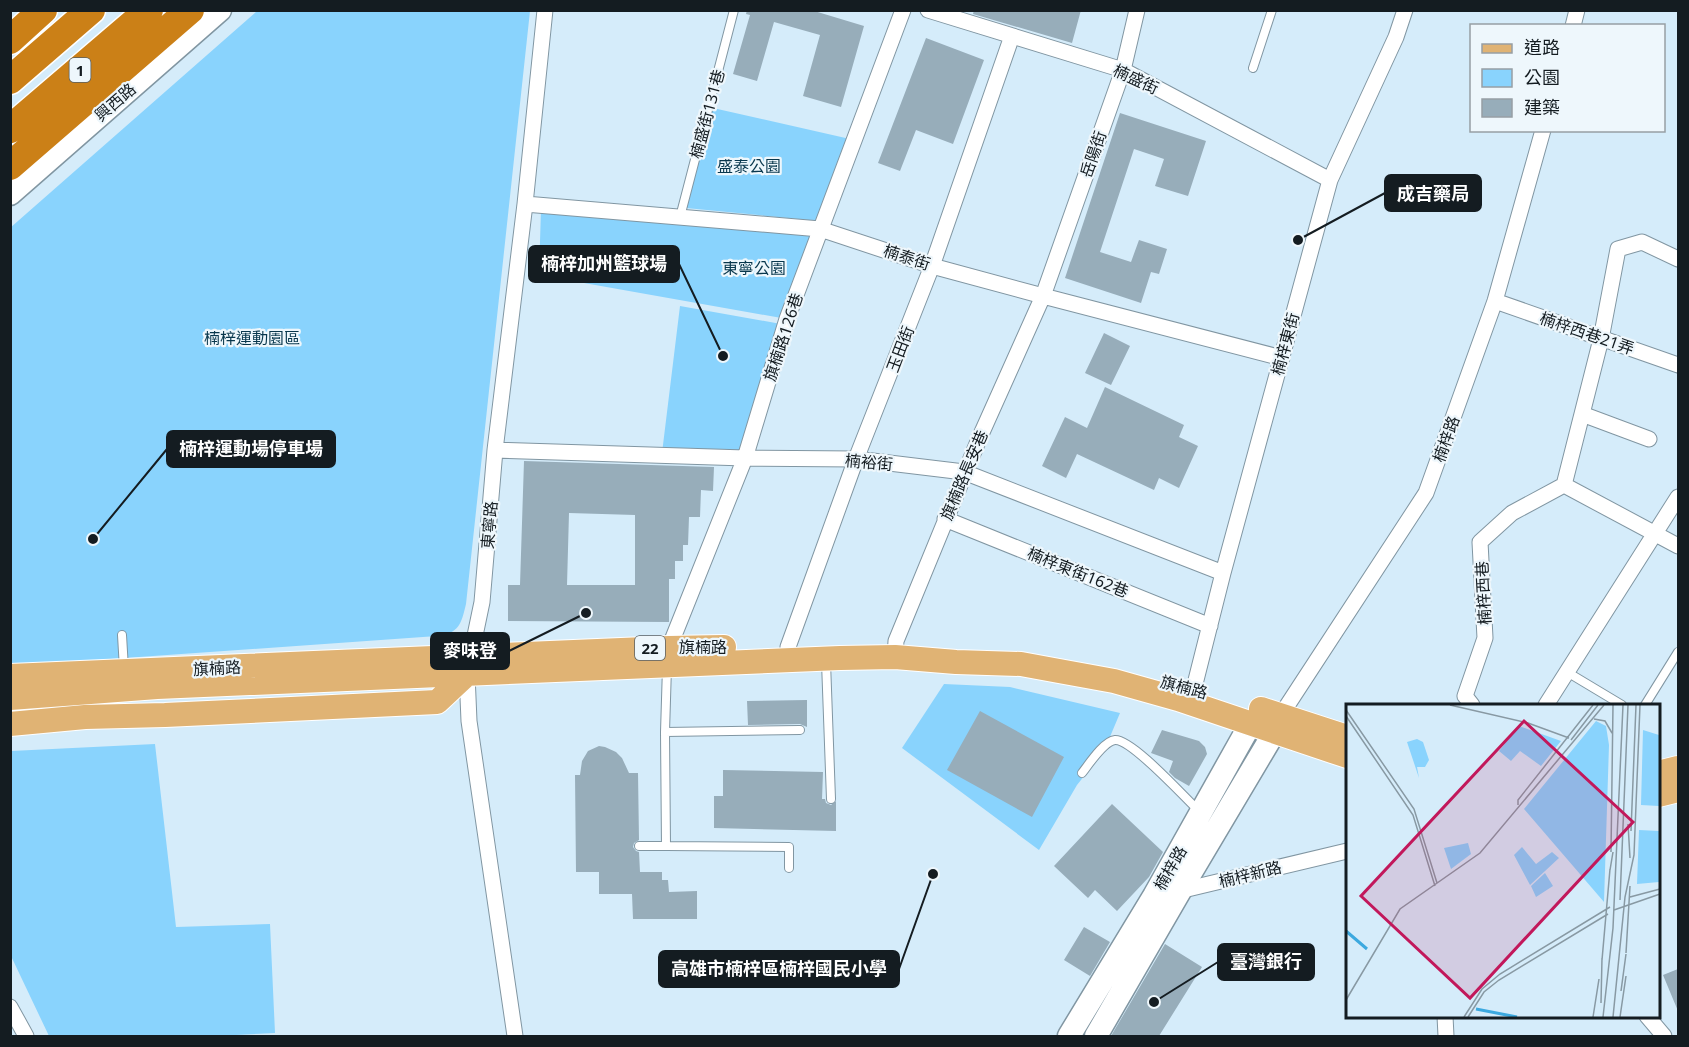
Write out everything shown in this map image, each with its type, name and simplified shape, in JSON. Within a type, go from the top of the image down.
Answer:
[{"type":"highway","points":[[10,39],[43,10]]},
{"type":"highway","name":"1","points":[[10,80],[91,10]]},
{"type":"highway","name":"1","points":[[10,129],[149,10]]},
{"type":"highway","points":[[10,166],[190,10]]},
{"type":"main road","name":"旗楠路","points":[[10,698],[125,696],[470,665],[788,654],[961,645],[1063,656],[1194,688],[1278,723],[1346,756]]},
{"type":"main road","name":"旗楠路","points":[[788,654],[825,659],[895,649],[956,662],[1021,664],[1113,681],[1251,723],[1278,723],[1346,737]]},
{"type":"main road","name":"旗楠路","points":[[10,676],[125,696],[165,715],[437,702],[470,665]]},
{"type":"main road","name":"旗楠路","points":[[10,724],[85,717],[125,696]]},
{"type":"main road","points":[[1659,773],[1678,768]]},
{"type":"main road","points":[[1659,795],[1678,790]]},
{"type":"street","name":"興西路","points":[[10,194],[220,10]]},
{"type":"street","name":"東寧路","points":[[515,1036],[469,721],[470,665],[482,602],[495,450],[525,204],[545,10]]},
{"type":"street","name":"旗楠路126巷","points":[[668,657],[745,458],[787,319],[903,10]]},
{"type":"street","name":"楠盛街","points":[[928,10],[1123,70],[1330,180]]},
{"type":"street","name":"岳陽街","points":[[1043,296],[1123,70],[1137,10]]},
{"type":"street","name":"楠梓東街","points":[[1194,688],[1330,180],[1396,37],[1405,10]]},
{"type":"street","name":"玉田街","points":[[788,654],[856,459],[933,266],[1012,36]]},
{"type":"street","name":"楠梓路","points":[[1096,1036],[1278,723],[1426,493],[1495,301],[1542,132]]},
{"type":"street","name":"楠泰街","points":[[525,204],[820,229],[933,266],[1282,358]]},
{"type":"street","points":[[1678,259],[1642,242],[1618,249],[1601,339],[1564,485],[1678,546]]},
{"type":"street","name":"旗楠路長安巷","points":[[895,649],[964,472],[1043,296]]},
{"type":"street","name":"楠梓西巷21弄","points":[[1495,301],[1678,365]]},
{"type":"street","points":[[1582,414],[1649,439]]},
{"type":"street","name":"楠裕街","points":[[495,450],[856,459],[964,472],[1223,573]]},
{"type":"street","name":"楠梓西巷","points":[[1471,704],[1465,696],[1485,638],[1480,542],[1512,513],[1564,485]]},
{"type":"street","points":[[1547,704],[1678,497]]},
{"type":"street","name":"楠梓東街162巷","points":[[945,519],[1210,626]]},
{"type":"street","name":"楠梓路","points":[[1069,1036],[1154,896],[1251,723]]},
{"type":"street","name":"楠梓新路","points":[[1154,896],[1346,851]]},
{"type":"street","points":[[11,1008],[26,1036]]},
{"type":"street","points":[[1445,1017],[1446,1036]]},
{"type":"street","points":[[1648,1017],[1664,1036]]},
{"type":"lane","name":"楠盛街131巷","points":[[680,217],[734,10]]},
{"type":"lane","points":[[1253,68],[1272,10]]},
{"type":"lane","points":[[122,635],[125,696]]},
{"type":"lane","points":[[1646,704],[1678,652]]},
{"type":"lane","points":[[666,846],[665,732],[668,657]]},
{"type":"lane","points":[[825,659],[831,799]]},
{"type":"lane","points":[[1567,672],[1620,704]]},
{"type":"lane","points":[[665,732],[800,730]]},
{"type":"lane","points":[[1082,773],[1103,747],[1113,740],[1118,740],[1128,744],[1142,755],[1201,813]]},
{"type":"lane","points":[[639,846],[789,848],[789,868]]},
{"type":"green space","name":"楠梓運動園區","points":[[257,11],[530,11],[466,604],[462,617],[455,630],[437,636],[11,666],[10,228]]},
{"type":"green space","name":"盛泰公園","points":[[713,108],[850,139],[819,221],[686,208]]},
{"type":"green space","name":"東寧公園","points":[[541,209],[820,229],[787,319],[539,275]]},
{"type":"green space","points":[[680,306],[781,324],[741,453],[662,453]]},
{"type":"green space","points":[[944,684],[1010,687],[1120,713],[1104,751],[1077,785],[1039,850],[902,748]]},
{"type":"green space","points":[[155,744],[176,927],[270,924],[275,1033],[217,1036],[49,1036],[11,956],[11,751]]},
{"type":"building","points":[[747,10],[811,10],[864,26],[841,107],[803,96],[820,35],[774,22],[757,81],[733,74],[750,15],[746,14]]},
{"type":"building","points":[[974,10],[1081,10],[1072,43],[973,14]]},
{"type":"building","points":[[926,38],[984,60],[953,144],[916,130],[900,171],[878,163]]},
{"type":"building","points":[[1120,113],[1206,141],[1188,196],[1155,186],[1164,159],[1134,149],[1100,252],[1131,262],[1139,240],[1167,249],[1159,274],[1151,272],[1141,303],[1065,278]]},
{"type":"building","points":[[1104,333],[1130,346],[1111,385],[1085,373]]},
{"type":"building","points":[[1105,387],[1184,425],[1179,437],[1198,446],[1179,488],[1159,478],[1154,490],[1077,454],[1066,478],[1042,466],[1065,417],[1087,428]]},
{"type":"building","points":[[524,461],[714,467],[713,491],[701,490],[700,517],[689,517],[688,545],[683,545],[683,561],[675,561],[675,579],[669,579],[669,622],[508,621],[508,585],[520,585]],"holes":[[[569,513],[635,515],[635,585],[567,585]]]},
{"type":"building","points":[[807,700],[807,727],[800,724],[748,725],[747,701]]},
{"type":"building","points":[[980,711],[1064,757],[1032,817],[947,770]]},
{"type":"building","points":[[1162,730],[1199,741],[1205,747],[1207,754],[1189,786],[1169,772],[1173,761],[1151,753]]},
{"type":"building","points":[[599,746],[616,752],[622,758],[629,773],[638,773],[639,840],[634,843],[633,847],[639,852],[640,872],[662,872],[662,880],[668,880],[669,892],[697,891],[697,919],[633,919],[632,894],[599,894],[599,872],[576,872],[575,775],[580,775],[582,761],[588,751]]},
{"type":"building","points":[[723,770],[823,772],[822,799],[831,805],[836,801],[836,831],[714,828],[714,796],[723,796]]},
{"type":"building","points":[[1112,804],[1163,852],[1149,877],[1117,911],[1095,890],[1088,898],[1054,866]]},
{"type":"building","points":[[1084,927],[1110,942],[1090,976],[1064,960]]},
{"type":"building","points":[[1165,944],[1202,967],[1159,1036],[1111,1036]]},
{"type":"building","points":[[1678,969],[1678,1011],[1663,975]]},
{"type":"place","name":"成吉藥局","points":[[1298,240]]},
{"type":"place","name":"楠梓加州籃球場","points":[[723,356]]},
{"type":"place","name":"楠梓運動場停車場","points":[[93,539]]},
{"type":"place","name":"麥味登","points":[[586,613]]},
{"type":"place","name":"高雄市楠梓區楠梓國民小學","points":[[933,874]]},
{"type":"place","name":"臺灣銀行","points":[[1154,1002]]}]
